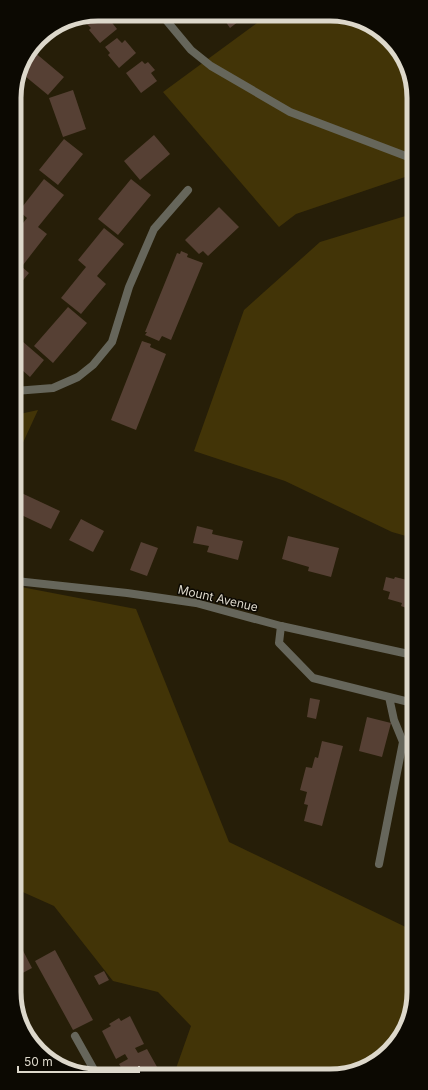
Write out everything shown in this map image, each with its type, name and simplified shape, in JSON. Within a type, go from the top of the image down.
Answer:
[{"type":"street","points":[[167,21],[191,50],[211,66],[290,112],[407,156]]},
{"type":"street","points":[[21,391],[53,388],[78,378],[93,365],[112,342],[129,287],[154,229],[188,190]]},
{"type":"street","name":"Mount Avenue","points":[[21,582],[127,593],[196,603],[281,626],[407,654]]},
{"type":"street","points":[[281,626],[279,643],[313,678],[407,702]]},
{"type":"street","points":[[379,864],[403,742],[394,720],[389,697]]},
{"type":"street","points":[[75,1036],[93,1068],[91,1069]]},
{"type":"shaded area","points":[[260,21],[345,22],[368,31],[377,37],[391,51],[401,69],[407,98],[407,176],[296,214],[279,227],[163,92]]},
{"type":"shaded area","points":[[407,216],[407,536],[392,532],[285,481],[194,451],[244,310],[320,242]]},
{"type":"shaded area","points":[[38,410],[21,447],[21,414]]},
{"type":"shaded area","points":[[21,587],[136,609],[229,842],[407,928],[407,997],[403,1017],[394,1035],[381,1050],[355,1065],[330,1069],[176,1069],[191,1026],[158,992],[113,981],[54,906],[21,891]]},
{"type":"building","points":[[93,21],[111,21],[117,29],[100,43],[89,30],[91,28],[86,23]]},
{"type":"building","points":[[225,21],[239,21],[230,28]]},
{"type":"building","points":[[117,38],[122,43],[125,40],[136,53],[119,68],[108,55],[110,53],[105,47]]},
{"type":"building","points":[[36,53],[64,77],[48,95],[25,76],[29,64]]},
{"type":"building","points":[[142,61],[145,64],[148,62],[155,70],[151,73],[157,81],[141,93],[126,73]]},
{"type":"building","points":[[73,90],[86,129],[63,137],[49,98]]},
{"type":"building","points":[[154,135],[170,154],[140,180],[124,161]]},
{"type":"building","points":[[64,139],[83,154],[58,185],[39,170]]},
{"type":"building","points":[[44,179],[64,195],[38,227],[47,234],[23,265],[21,264],[21,226],[27,218],[21,213],[21,208]]},
{"type":"building","points":[[131,179],[151,195],[118,235],[98,219]]},
{"type":"building","points":[[219,207],[239,227],[208,256],[203,251],[199,254],[185,240]]},
{"type":"building","points":[[104,228],[124,244],[97,276],[106,284],[81,314],[61,298],[86,267],[78,260]]},
{"type":"building","points":[[181,251],[188,254],[187,257],[203,263],[171,340],[162,336],[159,341],[145,335],[147,332],[145,332],[177,253],[180,254]]},
{"type":"building","points":[[21,266],[29,273],[21,283]]},
{"type":"building","points":[[68,307],[87,323],[53,363],[34,346]]},
{"type":"building","points":[[22,341],[44,360],[30,377],[21,369]]},
{"type":"building","points":[[142,341],[151,344],[150,347],[166,354],[136,430],[111,420]]},
{"type":"building","points":[[21,493],[60,511],[51,529],[21,515]]},
{"type":"building","points":[[81,519],[104,531],[93,552],[69,540]]},
{"type":"building","points":[[197,526],[213,530],[212,534],[243,541],[238,560],[207,552],[209,546],[193,543]]},
{"type":"building","points":[[288,536],[339,548],[331,577],[308,571],[309,567],[282,559]]},
{"type":"building","points":[[141,542],[158,548],[147,576],[130,570]]},
{"type":"building","points":[[386,577],[394,579],[395,577],[407,580],[407,608],[401,606],[402,603],[388,599],[390,592],[383,590]]},
{"type":"building","points":[[310,698],[320,700],[316,719],[307,717]]},
{"type":"building","points":[[367,717],[391,723],[382,757],[359,751]]},
{"type":"building","points":[[322,741],[343,746],[322,826],[304,821],[308,805],[304,804],[307,792],[300,790],[306,767],[312,768],[315,757],[318,758]]},
{"type":"building","points":[[21,947],[32,968],[21,974]]},
{"type":"building","points":[[55,950],[93,1020],[73,1030],[35,961]]},
{"type":"building","points":[[104,971],[109,980],[99,985],[94,976]]},
{"type":"building","points":[[130,1016],[144,1044],[135,1048],[138,1053],[147,1049],[158,1069],[122,1069],[119,1064],[128,1059],[125,1054],[116,1059],[102,1031],[111,1026],[109,1024],[119,1018],[121,1021]]}]
